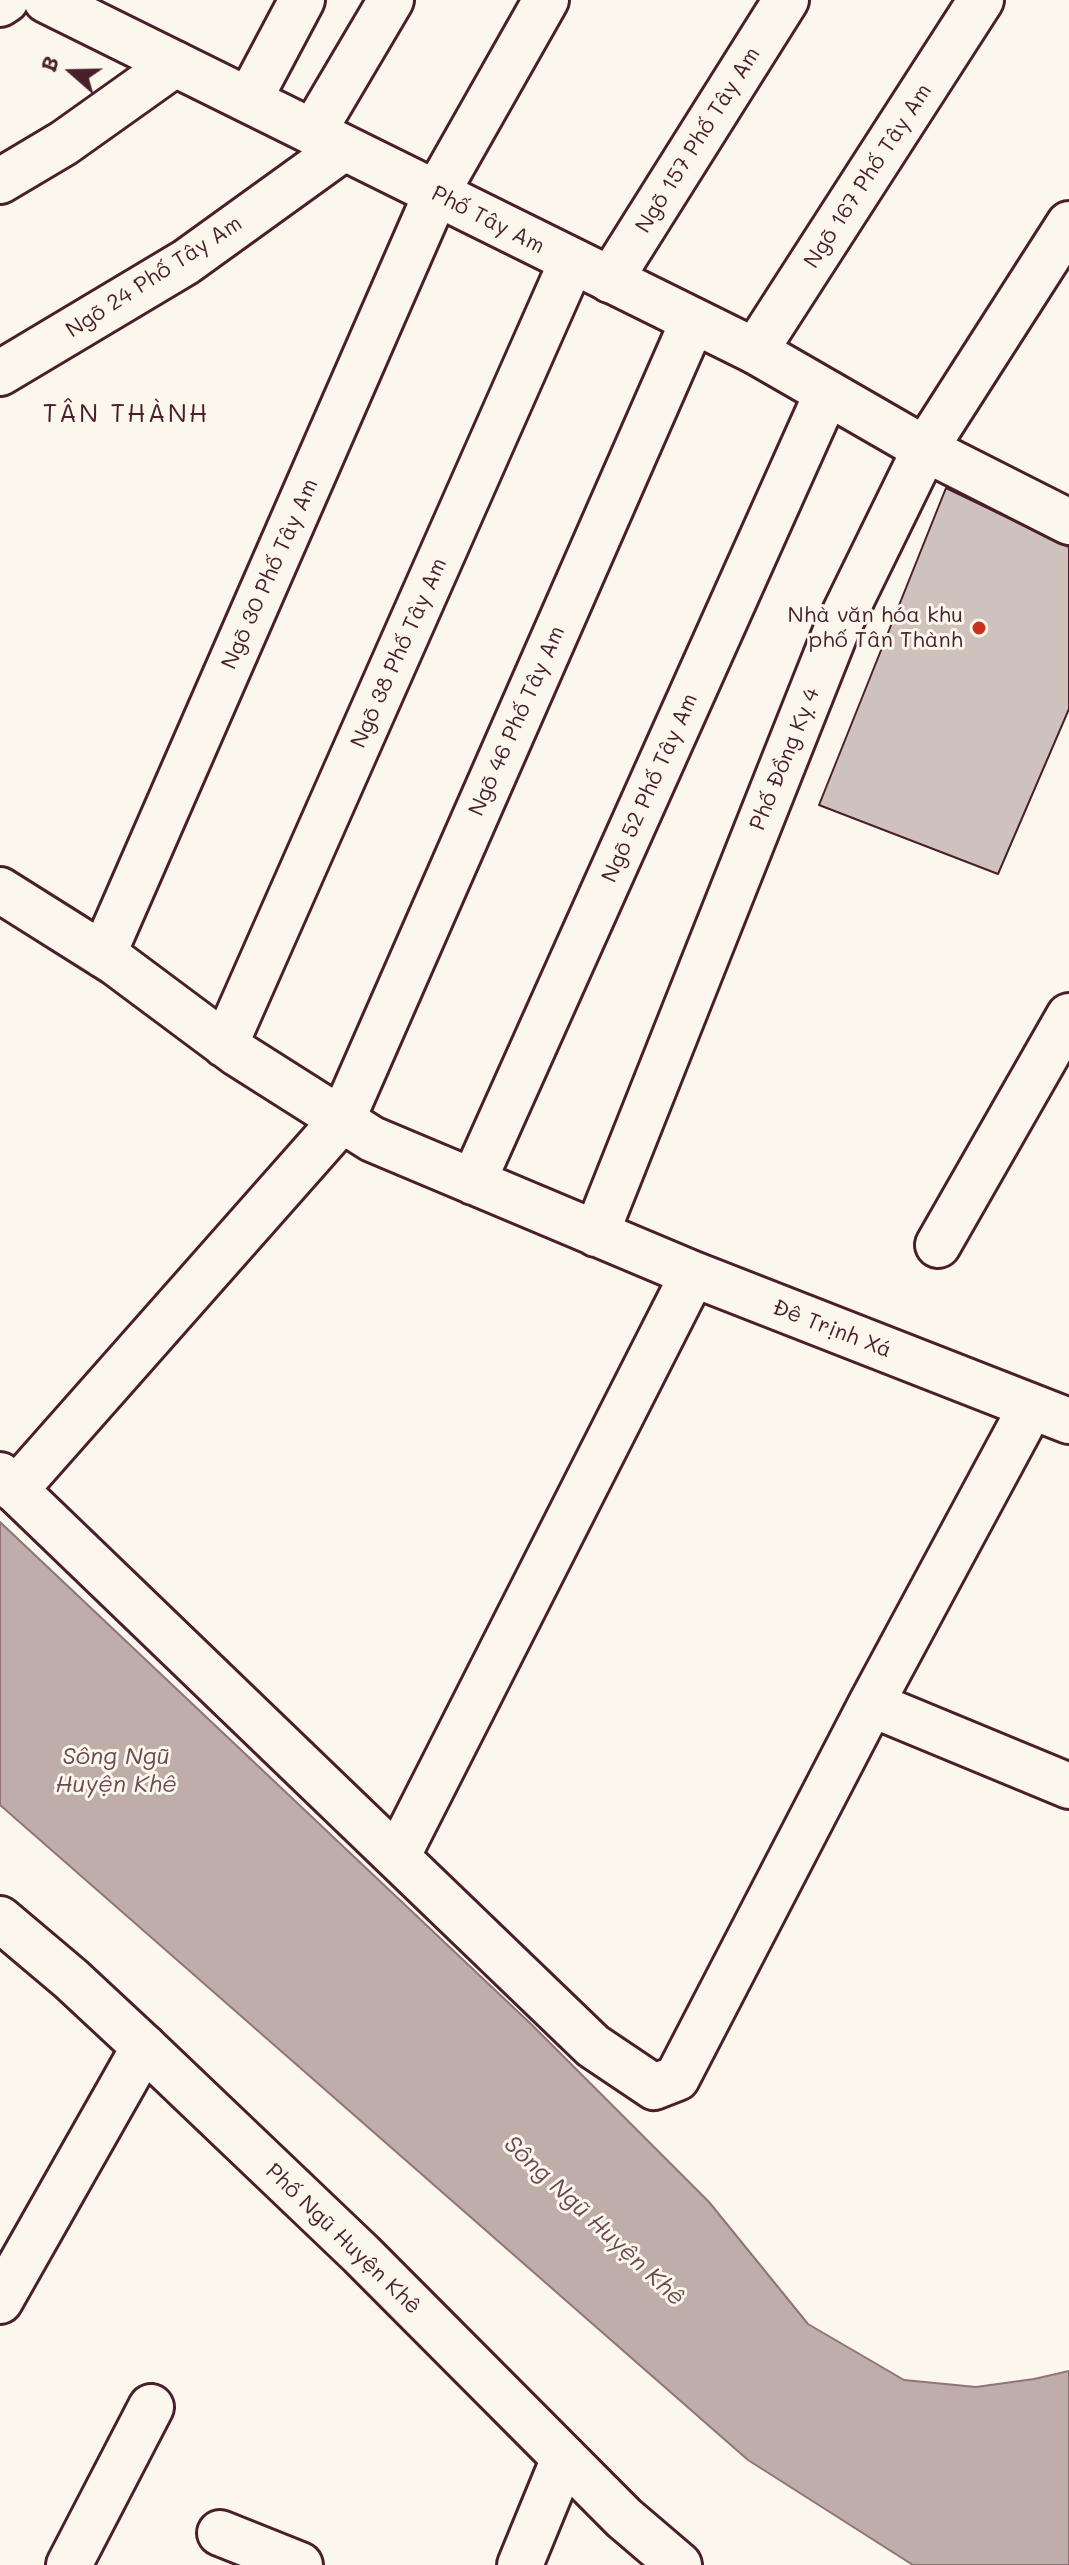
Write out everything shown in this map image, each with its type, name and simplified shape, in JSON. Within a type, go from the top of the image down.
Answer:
[{"type":"street","points":[[0,4],[6,0]]},
{"type":"street","name":"Phố Tây Am","points":[[46,0],[755,351],[925,449],[1069,522]]},
{"type":"street","points":[[249,100],[302,0]]},
{"type":"street","points":[[329,140],[391,0]]},
{"type":"street","name":"Ngõ 30 Phố Tây Am","points":[[103,955],[436,194],[546,0]]},
{"type":"street","name":"Ngõ 157 Phố Tây Am","points":[[591,270],[786,0]]},
{"type":"street","name":"Ngõ 167 Phố Tây Am","points":[[755,351],[981,0]]},
{"type":"street","points":[[0,181],[64,143],[175,64]]},
{"type":"street","name":"Ngõ 24 Phố Tây Am","points":[[0,373],[186,262],[329,140]]},
{"type":"street","name":"Phố Đồng Kỵ 4","points":[[596,1234],[836,631],[925,449],[1069,224]]},
{"type":"street","name":"Ngõ 38 Phố Tây Am","points":[[225,1045],[591,270]]},
{"type":"street","name":"Ngõ 46 Phố Tây Am","points":[[7,1482],[342,1120],[693,321]]},
{"type":"street","name":"Ngõ 52 Phố Tây Am","points":[[473,1182],[827,393]]},
{"type":"street","name":"Đê Trịnh Xá","points":[[0,890],[103,955],[225,1045],[372,1139],[693,1274],[1050,1414]]},
{"type":"street","points":[[938,1245],[1069,1016]]},
{"type":"street","points":[[397,1857],[693,1274]]},
{"type":"street","points":[[7,1482],[593,2046],[654,2087],[677,2078],[871,1704],[1050,1414]]},
{"type":"street","points":[[871,1704],[1069,1786]]},
{"type":"street","name":"Phố Ngũ Huyện Khê","points":[[0,1919],[144,2047],[361,2254],[624,2518],[679,2565]]},
{"type":"street","points":[[0,2301],[16,2236],[144,2047]]},
{"type":"street","points":[[69,2565],[151,2407]]},
{"type":"street","points":[[520,2565],[564,2458]]},
{"type":"street","points":[[220,2533],[300,2565]]},
{"type":"water","name":"Sông Ngũ Huyện Khê","points":[[0,1522],[532,2025],[709,2202],[808,2324],[904,2380],[976,2387],[1069,2371],[1069,2565],[913,2565],[748,2460],[0,1805]]},
{"type":"building","name":"Nhà văn hóa khu phố Tân Thành","points":[[946,488],[1069,547],[1069,709],[998,874],[819,805]]},
{"type":"place","name":"Nhà văn hóa khu phố Tân Thành","points":[[979,628]]},
{"type":"district","name":"TÂN THÀNH","points":[[126,414]]}]
